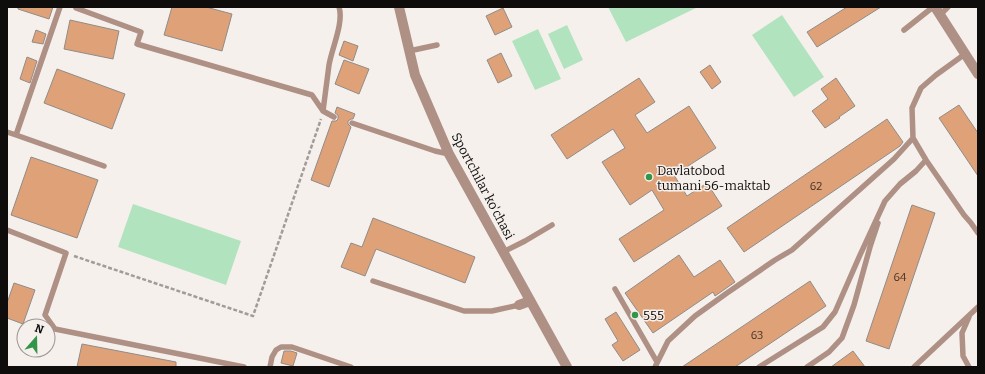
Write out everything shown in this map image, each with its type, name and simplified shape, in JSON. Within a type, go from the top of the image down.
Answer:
[{"type":"street","name":"Sportchilar ko'chasi","points":[[399,7],[415,75],[449,154],[567,367]]},
{"type":"street","points":[[936,10],[978,74]]},
{"type":"street","points":[[519,305],[530,301]]},
{"type":"lane","points":[[16,135],[60,7]]},
{"type":"lane","points":[[75,7],[140,32],[137,44],[312,95],[323,111],[334,117]]},
{"type":"lane","points":[[323,111],[330,64],[341,12],[339,7]]},
{"type":"lane","points":[[904,30],[936,10],[948,7]]},
{"type":"lane","points":[[409,51],[437,45]]},
{"type":"lane","points":[[965,54],[936,74],[921,88],[912,108],[913,138],[926,160],[978,233]]},
{"type":"lane","points":[[352,123],[435,151],[449,154]]},
{"type":"lane","points":[[7,132],[104,166]]},
{"type":"lane","points":[[656,365],[668,341],[695,316],[727,292],[792,250],[894,159],[913,138]]},
{"type":"lane","points":[[759,367],[822,327],[835,312],[885,201],[900,184],[916,171],[926,160]]},
{"type":"lane","points":[[807,367],[829,352],[842,338],[854,305],[870,247],[885,201]]},
{"type":"lane","points":[[503,252],[552,225]]},
{"type":"lane","points":[[7,230],[66,253],[44,315],[55,329],[244,367]]},
{"type":"lane","points":[[373,281],[464,311],[492,310],[519,305]]},
{"type":"lane","points":[[614,289],[656,365]]},
{"type":"lane","points":[[914,367],[978,307]]},
{"type":"lane","points":[[969,367],[964,356],[962,333],[971,313]]},
{"type":"lane","points":[[270,367],[272,357],[276,350],[281,347],[292,347],[351,367]]},
{"type":"path","points":[[66,253],[253,316],[323,111]]},
{"type":"green space","points":[[608,7],[698,7],[626,42]]},
{"type":"green space","points":[[782,15],[824,77],[794,97],[752,35]]},
{"type":"green space","points":[[567,25],[583,60],[564,69],[548,34]]},
{"type":"green space","points":[[538,29],[561,79],[535,90],[512,41]]},
{"type":"green space","points":[[133,204],[241,241],[226,285],[118,247]]},
{"type":"building","points":[[18,7],[53,7],[49,19],[18,9]]},
{"type":"building","points":[[172,7],[206,7],[232,14],[222,51],[164,35]]},
{"type":"building","points":[[847,7],[881,7],[817,47],[807,32]]},
{"type":"building","points":[[503,8],[512,27],[495,35],[486,16]]},
{"type":"building","points":[[70,20],[119,31],[113,59],[64,49]]},
{"type":"building","points":[[36,30],[46,34],[43,44],[32,42]]},
{"type":"building","points":[[344,41],[358,46],[353,61],[339,55]]},
{"type":"building","points":[[501,53],[512,76],[498,83],[487,60]]},
{"type":"building","points":[[27,57],[37,61],[30,83],[20,79]]},
{"type":"building","points":[[344,60],[369,69],[359,94],[335,84]]},
{"type":"building","points":[[710,65],[721,82],[712,89],[700,72]]},
{"type":"building","points":[[57,69],[125,94],[112,129],[44,103]]},
{"type":"building","points":[[639,78],[655,102],[635,115],[647,133],[689,106],[716,148],[674,175],[687,196],[707,183],[722,206],[634,262],[619,239],[664,210],[652,190],[630,205],[602,162],[625,148],[613,129],[567,159],[551,135]]},
{"type":"building","points":[[836,78],[855,106],[825,128],[812,111],[828,99],[821,89]]},
{"type":"building","points":[[959,105],[978,133],[978,176],[939,118]]},
{"type":"building","points":[[337,107],[355,114],[353,119],[348,121],[348,124],[351,127],[329,187],[311,180],[332,121],[336,121],[338,119],[338,115],[335,113]]},
{"type":"building","points":[[887,119],[903,142],[900,146],[744,252],[727,228]]},
{"type":"building","points":[[31,157],[98,180],[77,238],[11,215]]},
{"type":"building","points":[[912,205],[935,213],[889,349],[866,341]]},
{"type":"building","points":[[373,218],[475,257],[465,283],[376,249],[365,276],[341,267],[351,243],[362,247]]},
{"type":"building","points":[[679,255],[694,277],[720,260],[735,282],[715,296],[713,292],[653,333],[625,293]]},
{"type":"building","points":[[810,281],[826,306],[735,367],[682,367]]},
{"type":"building","points":[[14,283],[35,290],[25,318],[16,318],[16,321],[7,318],[7,303]]},
{"type":"building","points":[[616,312],[640,350],[623,361],[612,345],[618,341],[605,319]]},
{"type":"building","points":[[82,344],[176,362],[176,367],[77,367]]},
{"type":"building","points":[[284,351],[297,353],[293,366],[281,363]]},
{"type":"building","points":[[853,351],[865,367],[831,367]]},
{"type":"place","name":"Davlatobod tumani 56-maktab","points":[[649,177]]},
{"type":"place","name":"555","points":[[635,315]]}]
